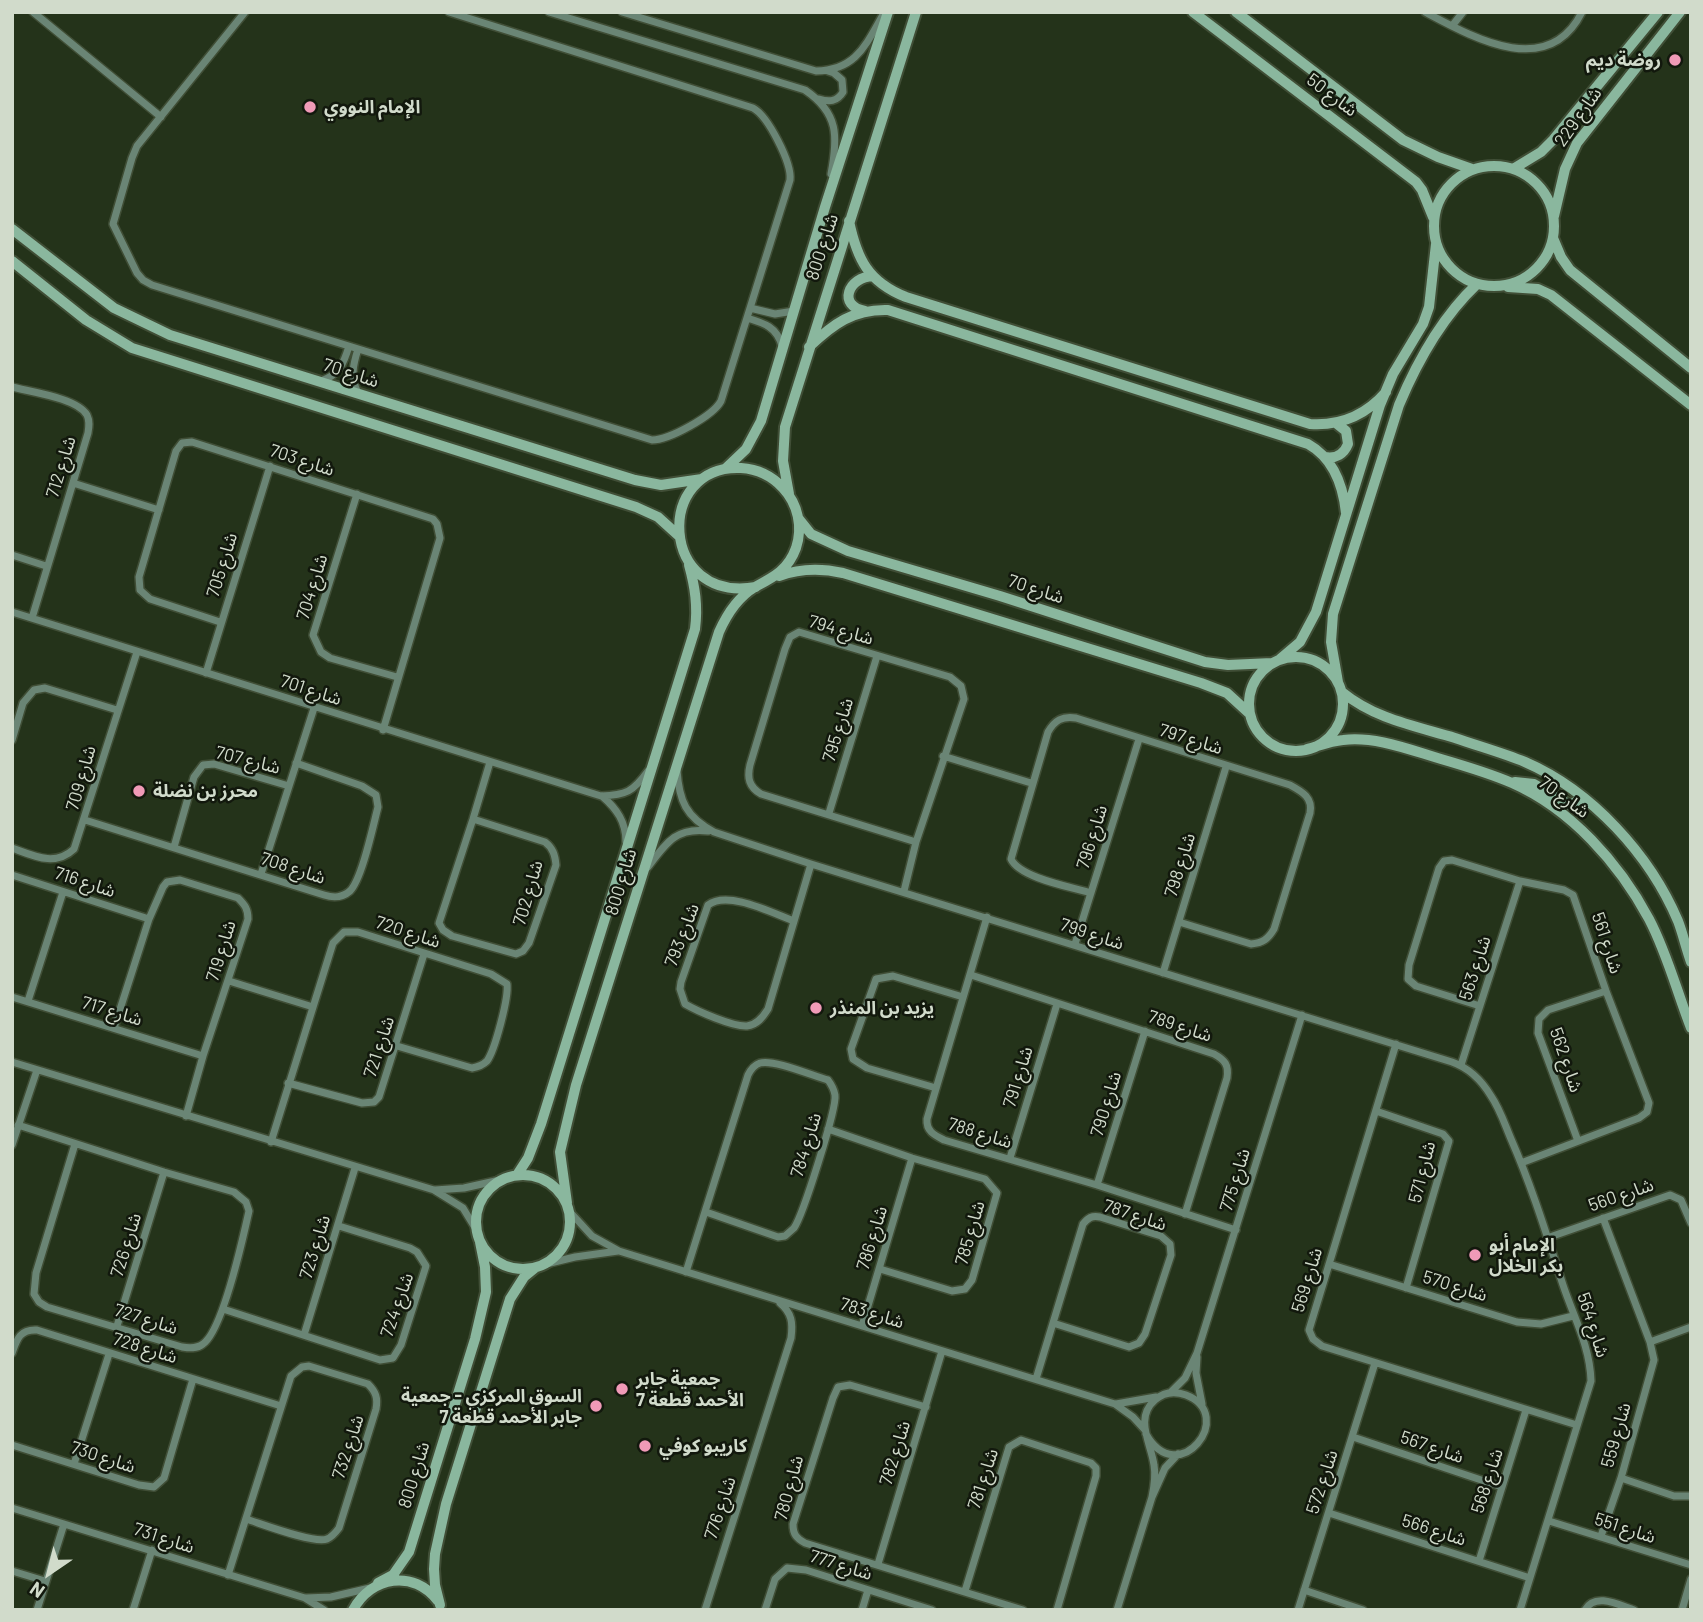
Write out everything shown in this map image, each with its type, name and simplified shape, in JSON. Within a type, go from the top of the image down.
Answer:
[{"type":"main road","name":"شارع 800","points":[[723,470],[736,461],[754,437],[886,12]]},
{"type":"main road","name":"شارع 800","points":[[790,496],[783,461],[785,427],[916,12]]},
{"type":"main road","name":"شارع 50","points":[[1193,12],[1416,182],[1422,190],[1433,219]]},
{"type":"main road","name":"شارع 50","points":[[1236,12],[1403,140],[1438,158],[1472,169]]},
{"type":"main road","name":"شارع 229","points":[[1513,169],[1541,152],[1553,140],[1658,12]]},
{"type":"main road","name":"شارع 229","points":[[1554,219],[1564,169],[1577,143],[1680,12]]},
{"type":"main road","points":[[1250,714],[1251,690],[1255,679],[1300,642],[1311,624],[1386,392],[1430,307],[1436,244],[1433,219],[1436,208],[1453,181],[1472,169],[1500,166],[1513,169],[1533,180],[1547,198],[1554,219],[1553,238],[1546,257],[1533,272],[1515,283],[1495,287]]},
{"type":"main road","points":[[849,221],[856,252],[873,276],[888,289],[906,297],[1310,424],[1336,423],[1352,418],[1367,410],[1386,392]]},
{"type":"main road","name":"شارع 70","points":[[12,229],[95,295],[140,323],[170,335],[635,480],[661,485],[705,478]]},
{"type":"main road","points":[[1553,238],[1570,270],[1691,368]]},
{"type":"main road","points":[[1436,244],[1451,269],[1477,284],[1538,289],[1550,295],[1691,405]]},
{"type":"main road","points":[[12,261],[86,320],[132,348],[636,507],[658,517],[679,536],[689,562],[707,580],[718,586],[731,589],[756,587],[776,576],[811,569],[843,573],[1227,693],[1250,714],[1259,733],[1276,746],[1296,751],[1317,746],[1333,732],[1342,713],[1331,642],[1333,614],[1408,383],[1443,324],[1461,299],[1477,284]]},
{"type":"main road","points":[[873,276],[858,280],[849,290],[851,303],[857,309],[888,310],[1302,441],[1325,457],[1342,489],[1346,513]]},
{"type":"main road","points":[[809,347],[837,322],[865,311]]},
{"type":"main road","points":[[1325,457],[1341,454],[1348,444],[1346,431],[1336,423]]},
{"type":"main road","points":[[679,536],[682,508],[691,491],[705,478],[736,468],[761,472],[782,486],[790,496],[799,519],[793,557],[776,576]]},
{"type":"main road","name":"شارع 70","points":[[799,519],[811,534],[848,551],[1000,596],[1205,662],[1228,665],[1276,661]]},
{"type":"main road","name":"شارع 800","points":[[517,1175],[528,1158],[541,1124],[695,629],[698,613],[689,562]]},
{"type":"main road","name":"شارع 800","points":[[568,1207],[560,1166],[564,1128],[677,762],[724,620],[735,604],[756,587]]},
{"type":"main road","points":[[1276,661],[1293,657],[1320,663],[1330,671],[1340,687]]},
{"type":"main road","name":"شارع 70","points":[[1340,687],[1377,714],[1526,763],[1582,798],[1606,818],[1631,845],[1657,882],[1678,922],[1691,962]]},
{"type":"main road","name":"شارع 70","points":[[1307,749],[1339,740],[1371,740],[1513,783],[1534,794],[1572,821],[1629,884],[1650,920],[1691,1028]]},
{"type":"main road","points":[[1513,783],[1534,785],[1568,805],[1573,805],[1582,798]]},
{"type":"main road","points":[[441,1607],[434,1569],[446,1504],[510,1299],[524,1277],[554,1258],[567,1242],[571,1222],[568,1207],[559,1190],[547,1181],[532,1175],[517,1175],[500,1180],[488,1189],[480,1202],[476,1216],[478,1237],[490,1255],[503,1265],[519,1269],[540,1266]]},
{"type":"main road","name":"شارع 800","points":[[353,1610],[360,1597],[393,1575],[409,1552],[475,1339],[486,1292],[485,1267],[478,1237]]},
{"type":"main road","points":[[374,1586],[402,1580],[413,1582],[424,1587],[441,1607]]},
{"type":"street","points":[[33,12],[160,117]]},
{"type":"street","points":[[245,12],[134,152],[113,221],[114,229],[140,276],[152,285],[656,440],[710,414],[717,408],[791,176],[788,162],[761,113],[753,108],[463,14],[452,13]]},
{"type":"street","points":[[549,12],[793,86],[815,97],[831,101],[843,92],[842,80],[828,71]]},
{"type":"street","points":[[622,12],[805,69],[828,71],[845,64],[862,51],[886,12]]},
{"type":"street","points":[[1425,12],[1495,45],[1529,49],[1552,45],[1571,30],[1582,12]]},
{"type":"street","points":[[1452,26],[1463,12]]},
{"type":"street","points":[[815,97],[824,106],[835,128],[836,143],[825,207]]},
{"type":"street","points":[[750,308],[775,314],[794,311]]},
{"type":"street","points":[[747,318],[773,329],[780,337],[783,348]]},
{"type":"street","points":[[320,381],[332,376],[342,367],[349,346]]},
{"type":"street","points":[[358,349],[352,376],[358,394]]},
{"type":"street","name":"شارع 712","points":[[12,387],[70,402],[86,414],[89,422],[32,618]]},
{"type":"street","name":"شارع 703","points":[[220,622],[150,599],[140,590],[139,577],[176,451],[182,443],[192,442],[433,519],[440,538],[383,730]]},
{"type":"street","name":"شارع 705","points":[[206,673],[270,466]]},
{"type":"street","points":[[73,483],[159,510]]},
{"type":"street","name":"شارع 704","points":[[357,495],[313,635],[321,652],[330,658],[397,677]]},
{"type":"street","points":[[12,555],[46,566]]},
{"type":"street","name":"شارع 701","points":[[12,612],[601,796],[626,794],[633,790],[656,759]]},
{"type":"street","name":"شارع 794","points":[[904,891],[916,842],[964,699],[961,686],[950,677],[799,632],[790,637],[748,777],[755,791],[916,842]]},
{"type":"street","name":"شارع 709","points":[[12,848],[41,858],[62,858],[74,849],[137,652]]},
{"type":"street","name":"شارع 795","points":[[829,814],[877,656]]},
{"type":"street","points":[[12,740],[23,703],[34,690],[45,688],[117,710]]},
{"type":"street","points":[[261,874],[314,708]]},
{"type":"street","name":"شارع 797","points":[[1091,893],[1029,874],[1014,866],[1011,859],[1048,732],[1058,720],[1066,716],[1301,791],[1311,805],[1310,813],[1269,938],[1261,943],[1251,944],[1179,922]]},
{"type":"street","name":"شارع 796","points":[[1075,944],[1139,739]]},
{"type":"street","points":[[943,756],[1031,783]]},
{"type":"street","name":"شارع 702","points":[[473,819],[545,842],[555,855],[556,865],[529,943],[523,951],[516,954],[452,936],[443,930],[439,923],[489,762]]},
{"type":"street","name":"شارع 799","points":[[677,762],[680,791],[689,814],[714,832],[1461,1065]]},
{"type":"street","name":"شارع 707","points":[[174,847],[194,778],[203,765],[214,764],[289,786]]},
{"type":"street","name":"شارع 708","points":[[85,820],[334,898],[344,896],[357,882],[378,807],[376,795],[362,786],[296,764]]},
{"type":"street","name":"شارع 798","points":[[1163,973],[1226,767]]},
{"type":"street","points":[[601,796],[613,806],[621,818],[626,833],[626,857]]},
{"type":"street","name":"شارع 799","points":[[643,873],[671,839],[679,834],[690,830],[714,832]]},
{"type":"street","name":"شارع 561","points":[[1480,1006],[1416,986],[1408,979],[1409,965],[1439,868],[1444,861],[1452,860],[1520,881],[1564,890],[1573,895],[1648,1103],[1648,1108],[1639,1118],[1521,1163]]},
{"type":"street","name":"شارع 793","points":[[794,921],[733,900],[716,899],[708,905],[681,982],[681,998],[685,1004],[692,1009],[739,1025],[755,1024],[763,1017],[768,1009],[811,864]]},
{"type":"street","name":"شارع 716","points":[[12,874],[149,919]]},
{"type":"street","name":"شارع 719","points":[[114,1028],[149,919],[163,887],[173,880],[180,880],[238,898],[246,906],[248,919],[186,1116]]},
{"type":"street","name":"شارع 563","points":[[1461,1065],[1520,881]]},
{"type":"street","points":[[27,1001],[63,892]]},
{"type":"street","name":"شارع 788","points":[[987,917],[927,1119],[926,1125],[930,1131],[944,1140],[1010,1158],[1236,1230]]},
{"type":"street","name":"شارع 720","points":[[271,1142],[333,943],[344,932],[358,932],[501,979],[507,984],[507,1000],[490,1053],[486,1062],[480,1066],[472,1068],[397,1046]]},
{"type":"street","name":"شارع 721","points":[[288,1083],[362,1103],[374,1102],[379,1097],[397,1046],[424,954]]},
{"type":"street","name":"شارع 789","points":[[971,975],[1222,1058],[1228,1070],[1185,1214]]},
{"type":"street","points":[[936,1088],[867,1068],[853,1059],[851,1049],[876,979],[893,976],[963,997]]},
{"type":"street","points":[[229,981],[313,1007]]},
{"type":"street","name":"شارع 562","points":[[1578,1141],[1538,1033],[1539,1019],[1548,1010],[1606,990]]},
{"type":"street","name":"شارع 717","points":[[12,996],[203,1056]]},
{"type":"street","name":"شارع 791","points":[[1010,1158],[1057,1004]]},
{"type":"street","name":"شارع 775","points":[[1170,1392],[1185,1378],[1196,1353],[1302,1015]]},
{"type":"street","name":"شارع 790","points":[[1097,1185],[1145,1031]]},
{"type":"street","name":"شارع 569","points":[[1396,1044],[1309,1330],[1310,1335],[1322,1346],[1577,1425]]},
{"type":"street","points":[[12,1062],[434,1191],[463,1208],[478,1237]]},
{"type":"street","name":"شارع 784","points":[[686,1272],[748,1074],[756,1065],[768,1062],[828,1080],[835,1095],[828,1129],[798,1222],[790,1233],[778,1237],[706,1212]]},
{"type":"street","name":"شارع 564","points":[[1461,1065],[1490,1094],[1521,1163],[1573,1316],[1587,1345],[1591,1374],[1549,1521],[1520,1610]]},
{"type":"street","points":[[12,1145],[37,1070]]},
{"type":"street","name":"شارع 571","points":[[1376,1111],[1443,1134],[1449,1141],[1406,1288]]},
{"type":"street","name":"شارع 727","points":[[18,1125],[234,1192],[246,1202],[249,1211],[223,1309],[202,1346],[191,1349],[47,1307],[39,1302],[34,1294],[36,1273],[75,1144]]},
{"type":"street","name":"شارع 785","points":[[828,1129],[912,1158],[985,1179],[995,1188],[996,1199],[972,1280],[965,1289],[952,1291],[880,1269]]},
{"type":"street","name":"شارع 786","points":[[862,1326],[912,1158]]},
{"type":"street","name":"شارع 723","points":[[304,1335],[355,1168]]},
{"type":"street","name":"شارع 726","points":[[117,1326],[164,1172]]},
{"type":"street","points":[[434,1191],[500,1180]]},
{"type":"street","name":"شارع 560","points":[[1547,1238],[1670,1195],[1681,1200],[1691,1223]]},
{"type":"street","name":"شارع 783","points":[[568,1207],[592,1236],[619,1251],[1115,1404],[1133,1417],[1145,1432]]},
{"type":"street","name":"شارع 787","points":[[1035,1380],[1083,1224],[1091,1217],[1100,1217],[1161,1236],[1170,1244],[1171,1255],[1145,1334],[1139,1343],[1129,1346],[1053,1323]]},
{"type":"street","name":"شارع 559","points":[[1601,1536],[1654,1360],[1650,1342],[1603,1218]]},
{"type":"street","name":"شارع 724","points":[[223,1309],[380,1360],[393,1358],[401,1345],[426,1266],[417,1252],[410,1248],[339,1226]]},
{"type":"street","name":"شارع 783","points":[[540,1266],[575,1257],[619,1251]]},
{"type":"street","name":"شارع 570","points":[[1329,1265],[1530,1324],[1573,1316]]},
{"type":"street","name":"شارع 776","points":[[705,1610],[791,1338],[793,1326],[790,1315],[777,1300]]},
{"type":"street","points":[[1650,1342],[1691,1328]]},
{"type":"street","name":"شارع 728","points":[[12,1353],[19,1335],[30,1330],[281,1406]]},
{"type":"street","name":"شارع 782","points":[[878,1564],[942,1351]]},
{"type":"street","name":"شارع 775","points":[[1196,1353],[1203,1410]]},
{"type":"street","points":[[74,1464],[109,1354]]},
{"type":"street","name":"شارع 572","points":[[1298,1610],[1375,1363]]},
{"type":"street","name":"شارع 732","points":[[228,1575],[291,1376],[302,1367],[309,1366],[368,1384],[374,1390],[378,1403],[339,1528],[329,1539],[316,1540],[246,1519]]},
{"type":"street","name":"شارع 730","points":[[12,1445],[147,1487],[160,1483],[164,1478],[193,1379]]},
{"type":"street","name":"شارع 780","points":[[926,1407],[850,1385],[838,1387],[793,1524],[794,1535],[805,1543],[1023,1610]]},
{"type":"street","points":[[1117,1610],[1152,1497],[1165,1468],[1178,1454],[1196,1446],[1206,1429],[1203,1410],[1189,1396],[1170,1392],[1153,1401],[1147,1410],[1145,1432],[1154,1466],[1152,1497]]},
{"type":"street","name":"شارع 783","points":[[1115,1404],[1139,1402],[1162,1395]]},
{"type":"street","name":"شارع 568","points":[[1479,1561],[1527,1410]]},
{"type":"street","points":[[1145,1432],[1158,1450],[1178,1454]]},
{"type":"street","name":"شارع 567","points":[[1353,1437],[1502,1487]]},
{"type":"street","name":"شارع 781","points":[[965,1591],[1009,1447],[1021,1440],[1091,1463],[1096,1468],[1096,1476],[1057,1610]]},
{"type":"street","points":[[1620,1478],[1674,1496],[1691,1496]]},
{"type":"street","name":"شارع 731","points":[[12,1508],[305,1598],[324,1610]]},
{"type":"street","name":"شارع 566","points":[[1329,1513],[1530,1578]]},
{"type":"street","name":"شارع 551","points":[[1549,1521],[1691,1565]]},
{"type":"street","points":[[37,1610],[64,1524]]},
{"type":"street","points":[[134,1610],[152,1550]]},
{"type":"street","name":"شارع 777","points":[[765,1610],[775,1579],[787,1568],[806,1570],[932,1610]]},
{"type":"street","points":[[12,1572],[45,1581]]},
{"type":"street","points":[[1682,1610],[1691,1579]]},
{"type":"street","name":"شارع 731","points":[[305,1598],[331,1597],[374,1586]]},
{"type":"street","points":[[862,1610],[868,1590]]},
{"type":"street","points":[[1304,1590],[1363,1610]]},
{"type":"street","points":[[1585,1610],[1589,1603],[1596,1600],[1634,1610]]},
{"type":"place","name":"روضة ديم","points":[[1675,60]]},
{"type":"place","name":"الإمام النووي","points":[[310,107]]},
{"type":"place","name":"محرز بن نضلة","points":[[139,791]]},
{"type":"place","name":"يزيد بن المنذر","points":[[816,1008]]},
{"type":"place","name":"الإمام أبو بكر الخلال","points":[[1475,1255]]},
{"type":"place","name":"جمعية جابر الأحمد قطعة 7","points":[[622,1389]]},
{"type":"place","name":"السوق المركزي - جمعية جابر الأحمد قطعة 7","points":[[596,1406]]},
{"type":"place","name":"كاريبو كوفي","points":[[645,1446]]}]
